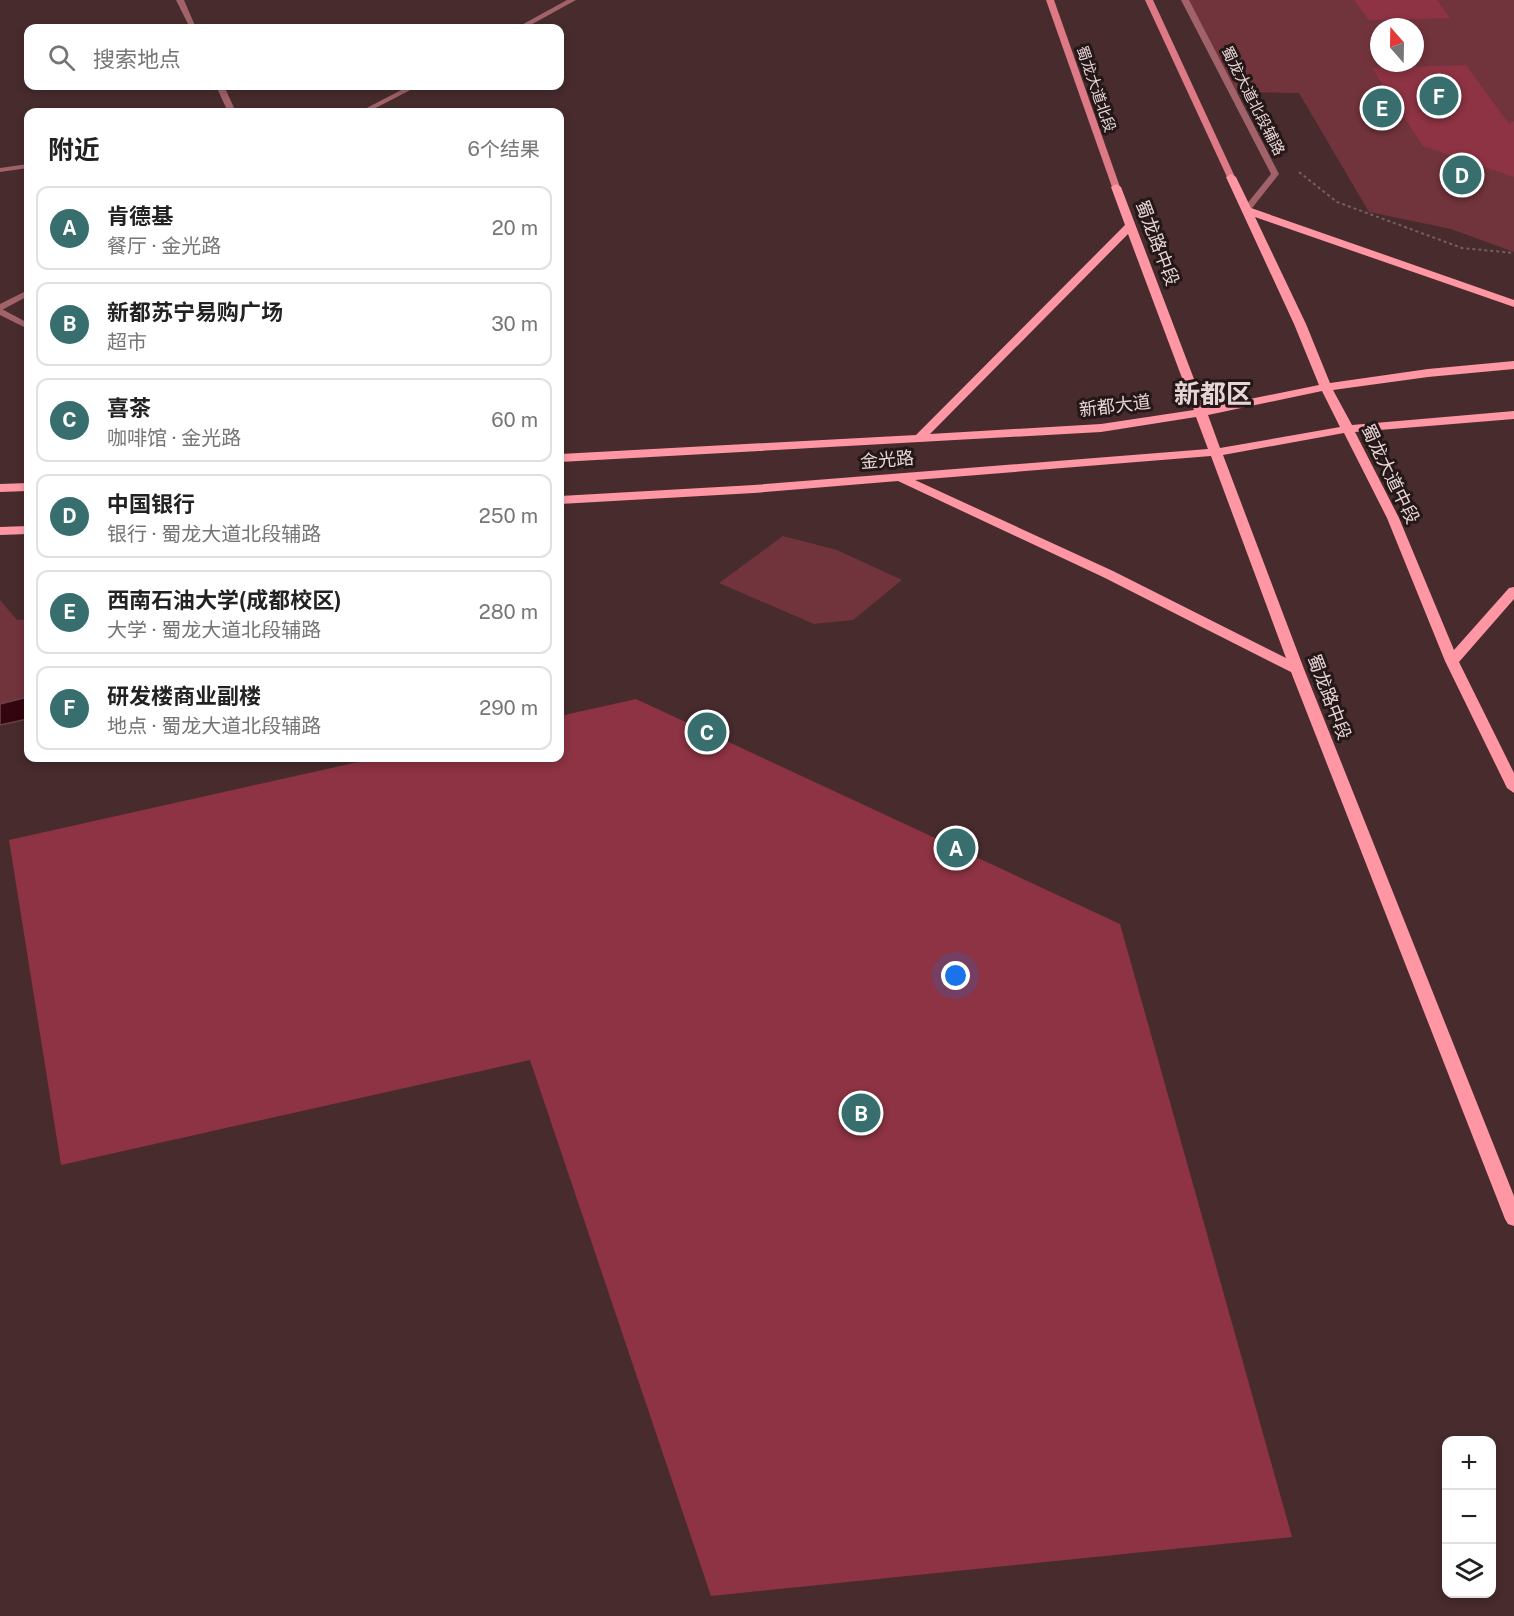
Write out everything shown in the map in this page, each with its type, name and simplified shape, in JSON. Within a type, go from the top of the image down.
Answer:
[{"type":"main road","name":"蜀龙大道北段","points":[[1050,0],[1116,187]]},
{"type":"main road","points":[[1149,0],[1231,177]]},
{"type":"main road","name":"蜀龙大道中段","points":[[1231,177],[1300,324],[1326,387],[1393,518],[1452,661],[1514,788]]},
{"type":"main road","name":"蜀龙路中段","points":[[1116,187],[1129,227],[1202,412],[1297,669],[1514,1219]]},
{"type":"main road","points":[[1246,210],[1514,304]]},
{"type":"main road","points":[[921,436],[1129,227]]},
{"type":"main road","name":"新都大道","points":[[564,458],[825,444],[921,436],[1101,428],[1202,412],[1326,387],[1514,365]]},
{"type":"main road","points":[[1348,429],[1514,415]]},
{"type":"main road","name":"金光路","points":[[564,500],[753,489],[1217,452],[1348,429]]},
{"type":"main road","points":[[900,477],[1108,574],[1297,669]]},
{"type":"main road","points":[[0,488],[24,486]]},
{"type":"main road","points":[[0,531],[24,530]]},
{"type":"main road","points":[[1452,661],[1514,591]]},
{"type":"street","points":[[180,0],[191,24]]},
{"type":"street","points":[[528,24],[573,0]]},
{"type":"street","name":"蜀龙大道北段辅路","points":[[1185,0],[1275,174],[1246,210]]},
{"type":"street","points":[[222,90],[230,108]]},
{"type":"street","points":[[371,108],[406,90]]},
{"type":"street","points":[[0,170],[24,167]]},
{"type":"street","points":[[24,295],[0,310],[24,324]]},
{"type":"street","points":[[1494,367],[1514,360]]},
{"type":"path","points":[[1291,166],[1337,202],[1462,248],[1514,254]]},
{"type":"shaded area","points":[[1186,0],[1514,0],[1514,252],[1451,229],[1369,212],[1299,93],[1230,92]]},
{"type":"shaded area","points":[[783,536],[837,550],[902,580],[853,620],[814,624],[719,583]]},
{"type":"shaded area","points":[[0,600],[17,620],[24,619],[24,698],[0,704]]},
{"type":"shaded area","points":[[24,698],[24,720],[0,725],[0,704]]},
{"type":"building","points":[[1354,0],[1437,0],[1450,18],[1370,18],[1369,20]]},
{"type":"building","points":[[1466,65],[1509,124],[1514,121],[1514,177],[1423,146],[1375,72],[1424,72],[1424,66]]},
{"type":"building","points":[[636,699],[1120,924],[1292,1537],[711,1596],[530,1060],[61,1165],[9,840],[358,762],[564,762],[564,715]]},
{"type":"place","name":"研发楼商业副楼","points":[[1439,96]]},
{"type":"place","name":"西南石油大学(成都校区)","points":[[1382,108]]},
{"type":"place","name":"中国银行","points":[[1462,175]]},
{"type":"place","name":"喜茶","points":[[707,732]]},
{"type":"place","name":"肯德基","points":[[956,848]]},
{"type":"place","name":"新都苏宁易购广场","points":[[861,1113]]},
{"type":"district","name":"新都区","points":[[1213,394]]}]
